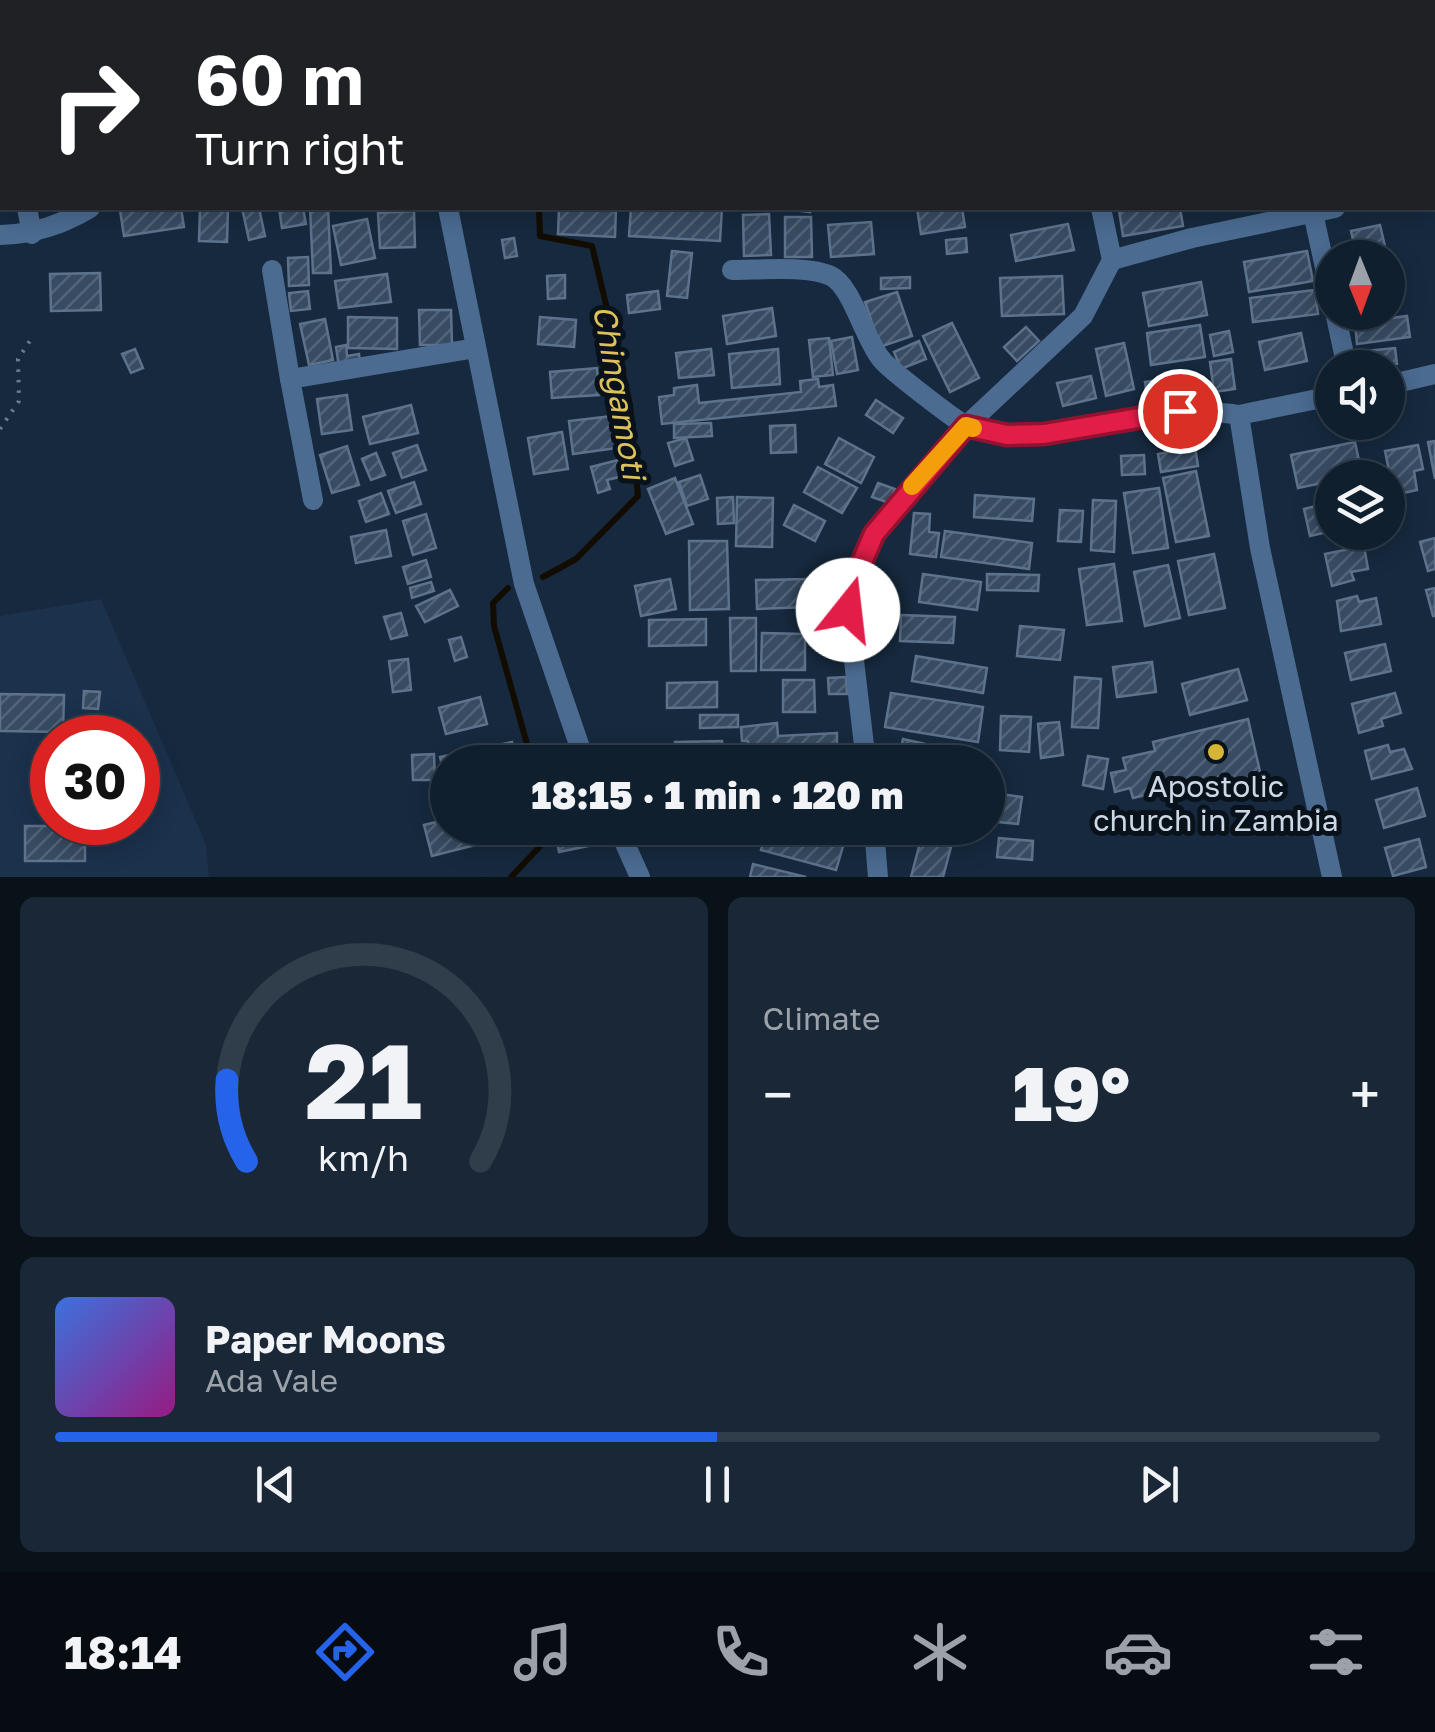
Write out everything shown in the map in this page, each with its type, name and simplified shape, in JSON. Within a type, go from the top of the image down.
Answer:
[{"type":"street","points":[[28,210],[32,234]]},
{"type":"street","points":[[0,234],[32,234],[87,210]]},
{"type":"street","points":[[448,210],[524,584],[578,745]]},
{"type":"street","points":[[864,745],[848,610],[856,576],[874,534],[966,426],[1083,316],[1112,260],[1101,210]]},
{"type":"street","points":[[1112,260],[1313,210],[1319,240]]},
{"type":"street","points":[[272,270],[313,500]]},
{"type":"street","points":[[732,270],[810,271],[834,276],[882,361],[966,426],[1007,435],[1044,434],[1180,411],[1213,410],[1239,415],[1315,399]]},
{"type":"street","points":[[290,379],[476,348]]},
{"type":"street","points":[[1405,380],[1435,374]]},
{"type":"street","points":[[1239,415],[1260,548],[1332,877]]},
{"type":"street","points":[[626,845],[640,877]]},
{"type":"street","points":[[875,845],[878,877]]},
{"type":"path","points":[[0,429],[19,401],[18,359],[33,336]]},
{"type":"shaded area","points":[[101,599],[151,715],[30,715],[30,845],[160,845],[160,737],[206,845],[209,877],[0,877],[0,616]]},
{"type":"building","points":[[120,210],[181,210],[184,227],[124,236]]},
{"type":"building","points":[[200,210],[228,210],[227,242],[199,241]]},
{"type":"building","points":[[242,210],[259,210],[265,236],[249,240]]},
{"type":"building","points":[[279,210],[303,210],[306,224],[282,228]]},
{"type":"building","points":[[310,210],[328,210],[331,273],[313,273]]},
{"type":"building","points":[[559,210],[616,210],[615,237],[558,234]]},
{"type":"building","points":[[631,210],[722,210],[720,241],[629,236]]},
{"type":"building","points":[[917,210],[962,210],[965,227],[921,234]]},
{"type":"building","points":[[1119,210],[1180,210],[1183,226],[1123,236]]},
{"type":"building","points":[[414,211],[415,247],[380,248],[378,213]]},
{"type":"building","points":[[769,214],[771,255],[744,256],[743,215]]},
{"type":"building","points":[[785,217],[811,217],[812,257],[785,257]]},
{"type":"building","points":[[367,219],[375,258],[341,265],[333,226]]},
{"type":"building","points":[[871,222],[874,254],[831,257],[828,225]]},
{"type":"building","points":[[1068,224],[1074,250],[1016,261],[1011,235]]},
{"type":"building","points":[[1380,225],[1384,240],[1353,240],[1351,231]]},
{"type":"building","points":[[514,238],[517,256],[505,258],[502,240]]},
{"type":"building","points":[[966,238],[967,252],[947,254],[946,240]]},
{"type":"building","points":[[672,251],[692,253],[687,298],[667,296]]},
{"type":"building","points":[[1307,251],[1313,281],[1249,292],[1244,262]]},
{"type":"building","points":[[308,257],[309,285],[289,286],[288,258]]},
{"type":"building","points":[[100,273],[101,310],[51,311],[50,274]]},
{"type":"building","points":[[387,274],[391,302],[339,308],[335,281]]},
{"type":"building","points":[[565,275],[565,298],[548,299],[547,276]]},
{"type":"building","points":[[1062,276],[1064,314],[1002,316],[1000,278]]},
{"type":"building","points":[[910,277],[910,288],[881,289],[881,278]]},
{"type":"building","points":[[1201,282],[1207,315],[1149,326],[1143,293]]},
{"type":"building","points":[[1315,290],[1315,314],[1253,322],[1250,298]]},
{"type":"building","points":[[308,291],[310,309],[291,311],[289,293]]},
{"type":"building","points":[[658,291],[660,309],[629,313],[627,295]]},
{"type":"building","points":[[897,292],[912,336],[880,347],[865,302]]},
{"type":"building","points":[[772,308],[776,336],[727,344],[723,316]]},
{"type":"building","points":[[419,310],[451,310],[452,345],[420,345]]},
{"type":"building","points":[[1405,316],[1410,337],[1357,344],[1356,330],[1405,330]]},
{"type":"building","points":[[348,317],[397,318],[397,349],[348,348]]},
{"type":"building","points":[[540,317],[576,320],[574,347],[538,344]]},
{"type":"building","points":[[325,319],[333,360],[309,365],[300,324]]},
{"type":"building","points":[[952,323],[979,378],[950,392],[923,336]]},
{"type":"building","points":[[1200,325],[1205,357],[1151,365],[1147,333]]},
{"type":"building","points":[[1026,327],[1039,341],[1017,361],[1004,347]]},
{"type":"building","points":[[1229,331],[1233,352],[1214,356],[1210,335]]},
{"type":"building","points":[[1301,333],[1307,361],[1265,370],[1259,342]]},
{"type":"building","points":[[852,337],[858,370],[837,374],[831,341]]},
{"type":"building","points":[[829,338],[833,375],[813,377],[809,340]]},
{"type":"building","points":[[919,341],[926,359],[901,369],[894,352]]},
{"type":"building","points":[[1124,343],[1134,389],[1106,396],[1096,349]]},
{"type":"building","points":[[346,345],[347,356],[359,354],[360,364],[339,367],[336,347]]},
{"type":"building","points":[[135,349],[143,368],[131,373],[122,354]]},
{"type":"building","points":[[711,349],[714,375],[679,378],[676,353]]},
{"type":"building","points":[[778,349],[780,384],[732,388],[729,354]]},
{"type":"building","points":[[1231,359],[1235,389],[1214,392],[1210,362]]},
{"type":"building","points":[[597,368],[599,395],[552,398],[550,372]]},
{"type":"building","points":[[1193,374],[1198,400],[1149,409],[1145,382]]},
{"type":"building","points":[[1091,376],[1096,398],[1063,406],[1057,383]]},
{"type":"building","points":[[818,379],[819,387],[833,385],[836,406],[662,424],[659,397],[674,395],[674,388],[697,385],[699,403],[801,392],[800,381]]},
{"type":"building","points":[[347,395],[352,430],[322,434],[317,399]]},
{"type":"building","points":[[876,400],[903,418],[893,433],[866,415]]},
{"type":"building","points":[[411,405],[418,433],[370,444],[363,417]]},
{"type":"building","points":[[613,416],[617,448],[573,454],[569,421]]},
{"type":"building","points":[[711,423],[712,436],[674,438],[674,424]]},
{"type":"building","points":[[795,425],[796,452],[771,453],[770,426]]},
{"type":"building","points":[[562,432],[568,469],[534,474],[528,438]]},
{"type":"building","points":[[686,438],[693,460],[675,466],[668,443]]},
{"type":"building","points":[[839,438],[874,457],[861,483],[825,464]]},
{"type":"building","points":[[1435,441],[1435,479],[1428,442]]},
{"type":"building","points":[[1355,442],[1359,460],[1315,460],[1315,484],[1298,488],[1291,455]]},
{"type":"building","points":[[417,445],[426,470],[402,478],[393,453]]},
{"type":"building","points":[[1418,445],[1423,469],[1414,471],[1417,490],[1405,493],[1405,460],[1387,460],[1385,451]]},
{"type":"building","points":[[347,446],[359,485],[332,493],[320,455]]},
{"type":"building","points":[[1195,447],[1198,466],[1161,472],[1158,454]]},
{"type":"building","points":[[376,453],[385,475],[371,480],[362,459]]},
{"type":"building","points":[[1144,455],[1145,474],[1122,475],[1121,456]]},
{"type":"building","points":[[618,460],[623,476],[607,480],[610,489],[598,493],[591,467]]},
{"type":"building","points":[[818,467],[857,488],[842,513],[804,492]]},
{"type":"building","points":[[1196,471],[1209,536],[1176,542],[1163,478]]},
{"type":"building","points":[[700,475],[708,499],[687,506],[679,482]]},
{"type":"building","points":[[675,478],[693,524],[666,534],[648,489]]},
{"type":"building","points":[[414,482],[421,504],[396,513],[388,491]]},
{"type":"building","points":[[878,483],[895,489],[889,503],[872,497]]},
{"type":"building","points":[[1159,488],[1168,548],[1133,553],[1124,493]]},
{"type":"building","points":[[381,493],[389,514],[366,522],[359,501]]},
{"type":"building","points":[[975,495],[1034,499],[1032,521],[974,517]]},
{"type":"building","points":[[733,497],[734,523],[718,524],[717,498]]},
{"type":"building","points":[[737,497],[773,498],[772,547],[736,546]]},
{"type":"building","points":[[1093,500],[1116,501],[1114,552],[1091,550]]},
{"type":"building","points":[[794,505],[825,521],[815,541],[784,525]]},
{"type":"building","points":[[1315,506],[1315,535],[1310,536],[1304,509]]},
{"type":"building","points":[[1060,510],[1083,511],[1081,542],[1058,541]]},
{"type":"building","points":[[914,513],[930,514],[929,532],[939,533],[936,557],[910,554]]},
{"type":"building","points":[[426,514],[436,548],[413,555],[403,521]]},
{"type":"building","points":[[386,530],[391,556],[356,563],[351,537]]},
{"type":"building","points":[[945,531],[1032,543],[1029,569],[941,557]]},
{"type":"building","points":[[1435,538],[1435,569],[1428,571],[1420,542]]},
{"type":"building","points":[[689,541],[727,541],[729,609],[690,610]]},
{"type":"building","points":[[1365,550],[1368,569],[1351,572],[1354,580],[1332,586],[1325,554]]},
{"type":"building","points":[[1214,554],[1225,608],[1189,615],[1178,561]]},
{"type":"building","points":[[426,560],[431,577],[408,584],[403,567]]},
{"type":"building","points":[[1114,564],[1122,621],[1087,625],[1079,569]]},
{"type":"building","points":[[1168,565],[1180,618],[1145,626],[1134,572]]},
{"type":"building","points":[[923,574],[981,582],[977,610],[919,602]]},
{"type":"building","points":[[987,574],[1039,575],[1038,591],[987,590]]},
{"type":"building","points":[[670,579],[676,609],[641,616],[635,586]]},
{"type":"building","points":[[807,579],[808,607],[757,609],[756,580]]},
{"type":"building","points":[[431,582],[434,591],[412,598],[410,588]]},
{"type":"building","points":[[1435,588],[1435,616],[1433,616],[1426,590]]},
{"type":"building","points":[[450,590],[458,606],[425,622],[416,606]]},
{"type":"building","points":[[1357,596],[1359,602],[1376,598],[1381,624],[1341,631],[1337,601]]},
{"type":"building","points":[[401,613],[407,635],[391,639],[384,617]]},
{"type":"building","points":[[901,615],[955,617],[953,643],[900,641]]},
{"type":"building","points":[[730,618],[756,618],[756,671],[731,671]]},
{"type":"building","points":[[706,619],[706,645],[649,646],[649,620]]},
{"type":"building","points":[[1020,626],[1064,630],[1060,660],[1017,656]]},
{"type":"building","points":[[762,633],[805,634],[805,670],[761,670]]},
{"type":"building","points":[[461,637],[467,657],[455,661],[449,640]]},
{"type":"building","points":[[1385,644],[1391,671],[1351,680],[1345,653]]},
{"type":"building","points":[[916,656],[987,668],[983,693],[912,681]]},
{"type":"building","points":[[408,659],[411,690],[393,692],[389,661]]},
{"type":"building","points":[[1152,662],[1156,692],[1117,697],[1113,667]]},
{"type":"building","points":[[1238,669],[1247,700],[1190,715],[1182,684]]},
{"type":"building","points":[[846,677],[847,694],[829,694],[828,678]]},
{"type":"building","points":[[1075,677],[1101,679],[1098,728],[1072,727]]},
{"type":"building","points":[[783,680],[814,680],[815,712],[783,712]]},
{"type":"building","points":[[717,682],[717,707],[667,708],[667,683]]},
{"type":"building","points":[[84,691],[100,692],[98,709],[83,708]]},
{"type":"building","points":[[891,693],[983,707],[978,742],[885,727]]},
{"type":"building","points":[[1395,693],[1401,713],[1381,719],[1383,726],[1359,733],[1352,704]]},
{"type":"building","points":[[0,694],[64,695],[63,715],[30,715],[30,731],[0,731]]},
{"type":"building","points":[[480,697],[487,724],[446,734],[439,708]]},
{"type":"building","points":[[700,715],[738,715],[738,727],[700,728]]},
{"type":"building","points":[[1001,716],[1031,717],[1029,752],[1005,750],[1005,745],[1000,745]]},
{"type":"building","points":[[1248,719],[1261,776],[1164,799],[1163,791],[1133,798],[1130,788],[1115,792],[1111,773],[1126,770],[1123,758],[1155,751],[1153,742]]},
{"type":"building","points":[[1059,722],[1063,755],[1041,758],[1038,724]]},
{"type":"building","points":[[777,723],[778,736],[837,733],[837,745],[748,745],[748,741],[742,741],[741,727]]},
{"type":"building","points":[[903,739],[930,745],[902,745]]},
{"type":"building","points":[[722,741],[722,745],[675,745]]},
{"type":"building","points":[[1388,745],[1390,752],[1404,749],[1412,769],[1372,779],[1365,751]]},
{"type":"building","points":[[430,754],[430,780],[413,780],[412,755]]},
{"type":"building","points":[[1088,756],[1108,759],[1103,789],[1083,785]]},
{"type":"building","points":[[1417,788],[1425,816],[1384,828],[1376,800]]},
{"type":"building","points":[[1005,794],[1022,797],[1018,824],[1005,823]]},
{"type":"building","points":[[430,824],[430,845],[475,845],[432,856],[424,825]]},
{"type":"building","points":[[25,826],[30,826],[30,845],[85,845],[85,861],[25,861]]},
{"type":"building","points":[[1005,839],[1033,841],[1032,860],[997,857],[998,845],[1005,845]]},
{"type":"building","points":[[1419,839],[1426,867],[1393,876],[1385,848]]},
{"type":"building","points":[[558,845],[593,845],[559,852]]},
{"type":"building","points":[[762,845],[843,845],[836,870],[761,850]]},
{"type":"building","points":[[919,845],[951,847],[943,877],[911,877]]},
{"type":"building","points":[[753,864],[806,877],[750,877]]},
{"type":"waterway","name":"Chingamoti","points":[[539,210],[540,236],[592,246],[630,405],[638,496],[576,559],[543,577]]},
{"type":"waterway","name":"Chingamoti","points":[[508,588],[493,603],[494,626],[527,745]]},
{"type":"waterway","name":"Chingamoti","points":[[511,877],[541,845]]},
{"type":"slow traffic","points":[[912,486],[966,426],[973,428]]},
{"type":"place","name":"Apostolic church in Zambia","points":[[1216,752]]},
{"type":"route","points":[[848,610],[856,576],[874,534],[966,426],[1007,435],[1044,434],[1180,411]]}]
